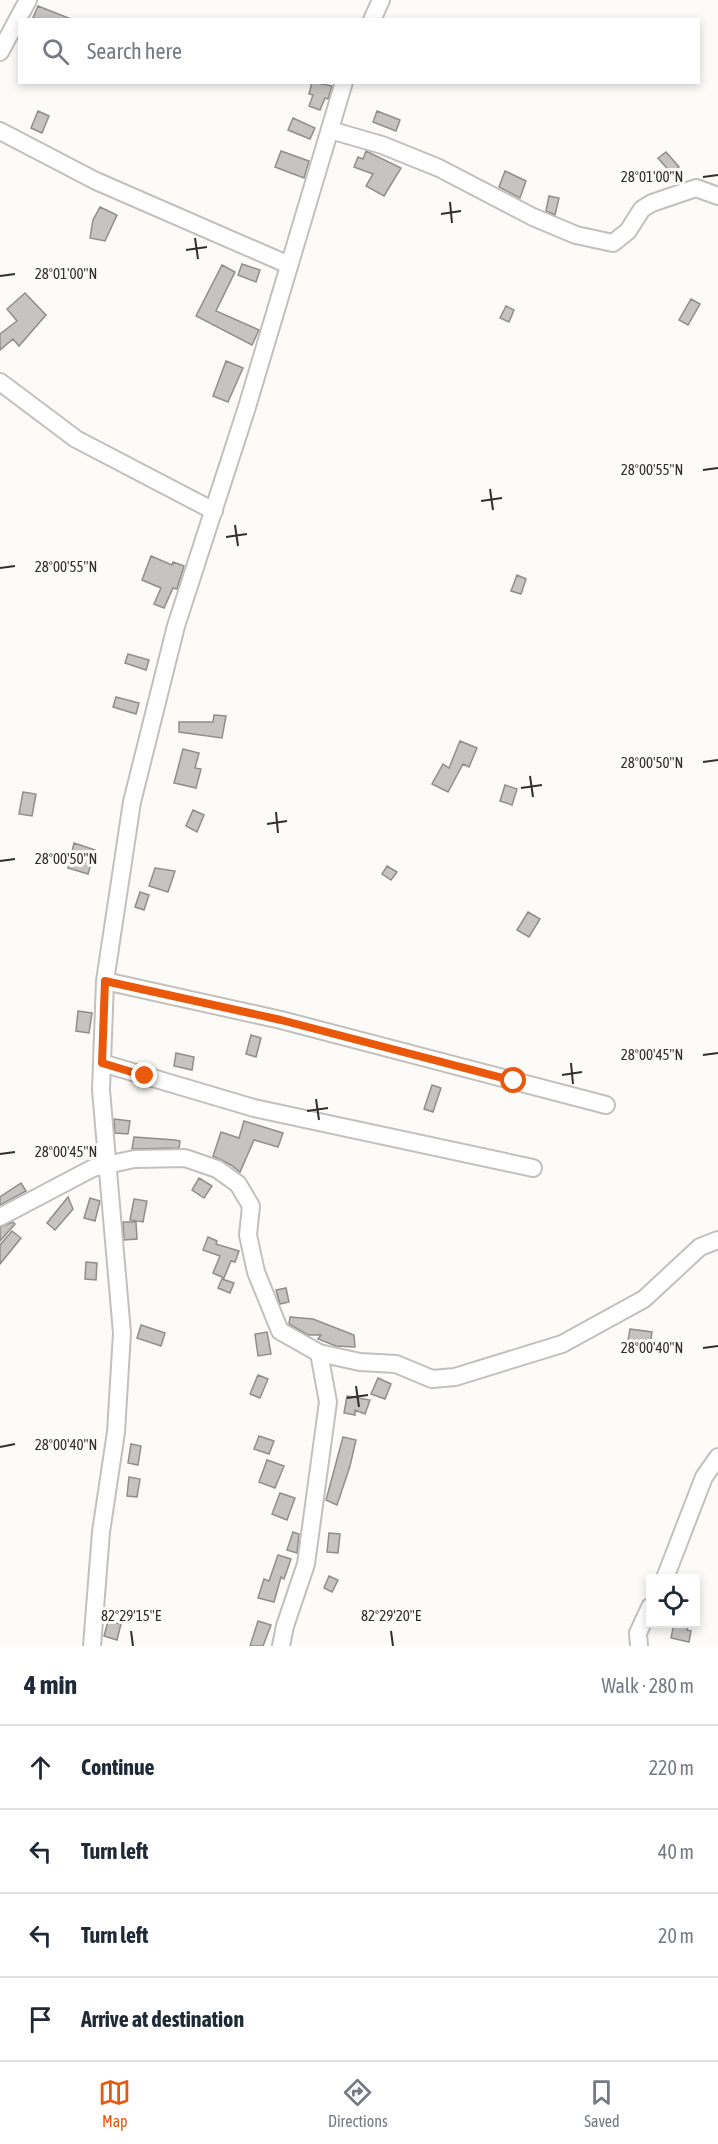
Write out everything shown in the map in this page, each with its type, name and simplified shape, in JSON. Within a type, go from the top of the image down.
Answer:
[{"type":"street","points":[[18,18],[28,0]]},
{"type":"street","points":[[373,18],[381,0]]},
{"type":"street","points":[[0,52],[18,19]]},
{"type":"street","points":[[92,1646],[101,1532],[116,1432],[122,1333],[113,1213],[106,1165],[102,1063],[105,981],[132,802],[176,626],[214,510],[343,84]]},
{"type":"street","points":[[330,130],[381,145],[439,168],[533,217],[576,235],[613,243],[628,231],[642,209],[652,202],[696,188],[718,196]]},
{"type":"street","points":[[0,131],[96,181],[289,265]]},
{"type":"street","points":[[0,382],[76,439],[214,510]]},
{"type":"street","points":[[105,981],[281,1020],[606,1105]]},
{"type":"street","points":[[102,1063],[254,1108],[533,1168]]},
{"type":"street","points":[[0,1217],[93,1168],[106,1165],[134,1159],[185,1158],[217,1169],[238,1184],[251,1206],[248,1235],[256,1272],[280,1331],[319,1353],[360,1362],[396,1364],[432,1379],[455,1377],[562,1344],[644,1299],[700,1247],[718,1240]]},
{"type":"street","points":[[281,1646],[285,1626],[306,1564],[328,1402],[319,1353]]},
{"type":"street","points":[[667,1574],[704,1477],[718,1457]]},
{"type":"street","points":[[639,1646],[638,1633],[646,1617]]},
{"type":"building","points":[[38,6],[68,18],[33,18]]},
{"type":"building","points":[[312,84],[332,86],[328,99],[325,98],[320,110],[309,106],[313,95],[309,94]]},
{"type":"building","points":[[38,111],[49,116],[42,133],[31,128]]},
{"type":"building","points":[[377,111],[400,120],[396,131],[373,122]]},
{"type":"building","points":[[293,118],[315,128],[310,139],[288,130]]},
{"type":"building","points":[[281,151],[309,161],[304,178],[275,167]]},
{"type":"building","points":[[366,151],[401,168],[384,196],[366,186],[373,174],[354,167],[358,157],[363,159]]},
{"type":"building","points":[[666,152],[679,167],[671,173],[658,158]]},
{"type":"building","points":[[505,171],[526,181],[520,198],[499,187]]},
{"type":"building","points":[[549,196],[559,198],[555,215],[546,211]]},
{"type":"building","points":[[100,207],[117,215],[105,241],[90,238],[93,220]]},
{"type":"building","points":[[242,264],[260,270],[256,282],[238,275]]},
{"type":"building","points":[[222,265],[235,272],[216,311],[259,330],[252,345],[196,316]]},
{"type":"building","points":[[25,293],[46,315],[19,346],[13,339],[0,350],[0,334],[17,321],[7,309]]},
{"type":"building","points":[[691,299],[700,304],[688,325],[679,320]]},
{"type":"building","points":[[506,306],[514,310],[509,322],[500,318]]},
{"type":"building","points":[[226,361],[243,368],[228,402],[213,396]]},
{"type":"building","points":[[151,556],[172,565],[173,562],[184,566],[177,589],[173,588],[164,608],[154,604],[161,588],[142,580]]},
{"type":"building","points":[[517,575],[526,579],[521,594],[511,591]]},
{"type":"building","points":[[128,654],[149,660],[146,670],[125,663]]},
{"type":"building","points":[[116,697],[139,703],[136,714],[113,707]]},
{"type":"building","points":[[214,715],[226,716],[222,738],[179,732],[179,722],[213,722]]},
{"type":"building","points":[[460,741],[477,748],[469,767],[463,764],[448,792],[432,784],[443,764],[449,768]]},
{"type":"building","points":[[183,749],[199,753],[195,768],[201,769],[196,788],[174,783]]},
{"type":"building","points":[[505,785],[517,789],[512,805],[500,801]]},
{"type":"building","points":[[23,792],[36,794],[32,816],[19,814]]},
{"type":"building","points":[[193,810],[204,815],[197,832],[186,826]]},
{"type":"building","points":[[74,843],[95,850],[88,874],[68,868]]},
{"type":"building","points":[[387,866],[397,872],[391,880],[382,874]]},
{"type":"building","points":[[155,868],[175,871],[168,892],[149,886]]},
{"type":"building","points":[[140,892],[149,895],[144,910],[135,907]]},
{"type":"building","points":[[528,912],[540,919],[529,937],[517,930]]},
{"type":"building","points":[[78,1011],[92,1013],[89,1033],[76,1031]]},
{"type":"building","points":[[251,1035],[261,1038],[256,1057],[246,1054]]},
{"type":"building","points":[[176,1053],[194,1057],[192,1070],[174,1066]]},
{"type":"building","points":[[432,1085],[441,1088],[433,1112],[424,1109]]},
{"type":"building","points":[[114,1119],[130,1121],[128,1134],[115,1133]]},
{"type":"building","points":[[244,1121],[283,1133],[278,1147],[254,1140],[240,1172],[213,1156],[221,1132],[239,1138]]},
{"type":"building","points":[[134,1137],[180,1141],[179,1148],[132,1149]]},
{"type":"building","points":[[199,1178],[212,1186],[204,1198],[192,1190]]},
{"type":"building","points":[[21,1183],[26,1191],[0,1205],[0,1197]]},
{"type":"building","points":[[68,1197],[73,1209],[55,1230],[47,1223]]},
{"type":"building","points":[[90,1198],[100,1201],[95,1221],[84,1218]]},
{"type":"building","points":[[134,1199],[147,1201],[143,1222],[130,1220]]},
{"type":"building","points":[[13,1222],[15,1224],[0,1241],[0,1227]]},
{"type":"building","points":[[123,1222],[136,1222],[137,1239],[124,1240]]},
{"type":"building","points":[[12,1231],[21,1238],[0,1264],[0,1245]]},
{"type":"building","points":[[208,1237],[217,1241],[216,1244],[239,1251],[235,1262],[231,1261],[224,1278],[213,1273],[220,1256],[203,1250]]},
{"type":"building","points":[[86,1262],[97,1263],[96,1280],[85,1279]]},
{"type":"building","points":[[222,1279],[234,1283],[230,1293],[218,1288]]},
{"type":"building","points":[[286,1288],[289,1302],[280,1304],[276,1290]]},
{"type":"building","points":[[290,1317],[313,1319],[354,1335],[355,1347],[336,1346],[318,1339],[321,1335],[308,1335],[289,1324]]},
{"type":"building","points":[[141,1325],[165,1333],[161,1346],[137,1338]]},
{"type":"building","points":[[630,1329],[652,1332],[649,1351],[627,1347]]},
{"type":"building","points":[[267,1332],[271,1354],[258,1356],[255,1334]]},
{"type":"building","points":[[258,1375],[268,1379],[260,1398],[250,1394]]},
{"type":"building","points":[[378,1378],[391,1384],[385,1399],[371,1394]]},
{"type":"building","points":[[347,1396],[370,1400],[365,1414],[355,1410],[355,1415],[344,1413]]},
{"type":"building","points":[[259,1436],[274,1441],[269,1454],[254,1449]]},
{"type":"building","points":[[343,1437],[356,1440],[337,1505],[326,1500]]},
{"type":"building","points":[[131,1444],[141,1446],[138,1465],[128,1463]]},
{"type":"building","points":[[267,1460],[284,1466],[275,1488],[259,1482]]},
{"type":"building","points":[[129,1477],[140,1479],[137,1497],[127,1496]]},
{"type":"building","points":[[280,1493],[295,1498],[287,1520],[272,1514]]},
{"type":"building","points":[[293,1532],[299,1534],[297,1553],[287,1550]]},
{"type":"building","points":[[329,1533],[340,1534],[338,1553],[327,1552]]},
{"type":"building","points":[[278,1555],[291,1559],[284,1579],[281,1577],[274,1602],[258,1598],[264,1579],[269,1581]]},
{"type":"building","points":[[329,1576],[338,1580],[332,1592],[324,1588]]},
{"type":"building","points":[[108,1621],[121,1624],[117,1640],[104,1636]]},
{"type":"building","points":[[258,1621],[271,1625],[263,1646],[250,1646]]},
{"type":"building","points":[[673,1628],[688,1628],[687,1630],[691,1631],[689,1642],[671,1638]]},
{"type":"route","points":[[145,1076],[102,1063],[105,981],[281,1020],[514,1081]]}]
